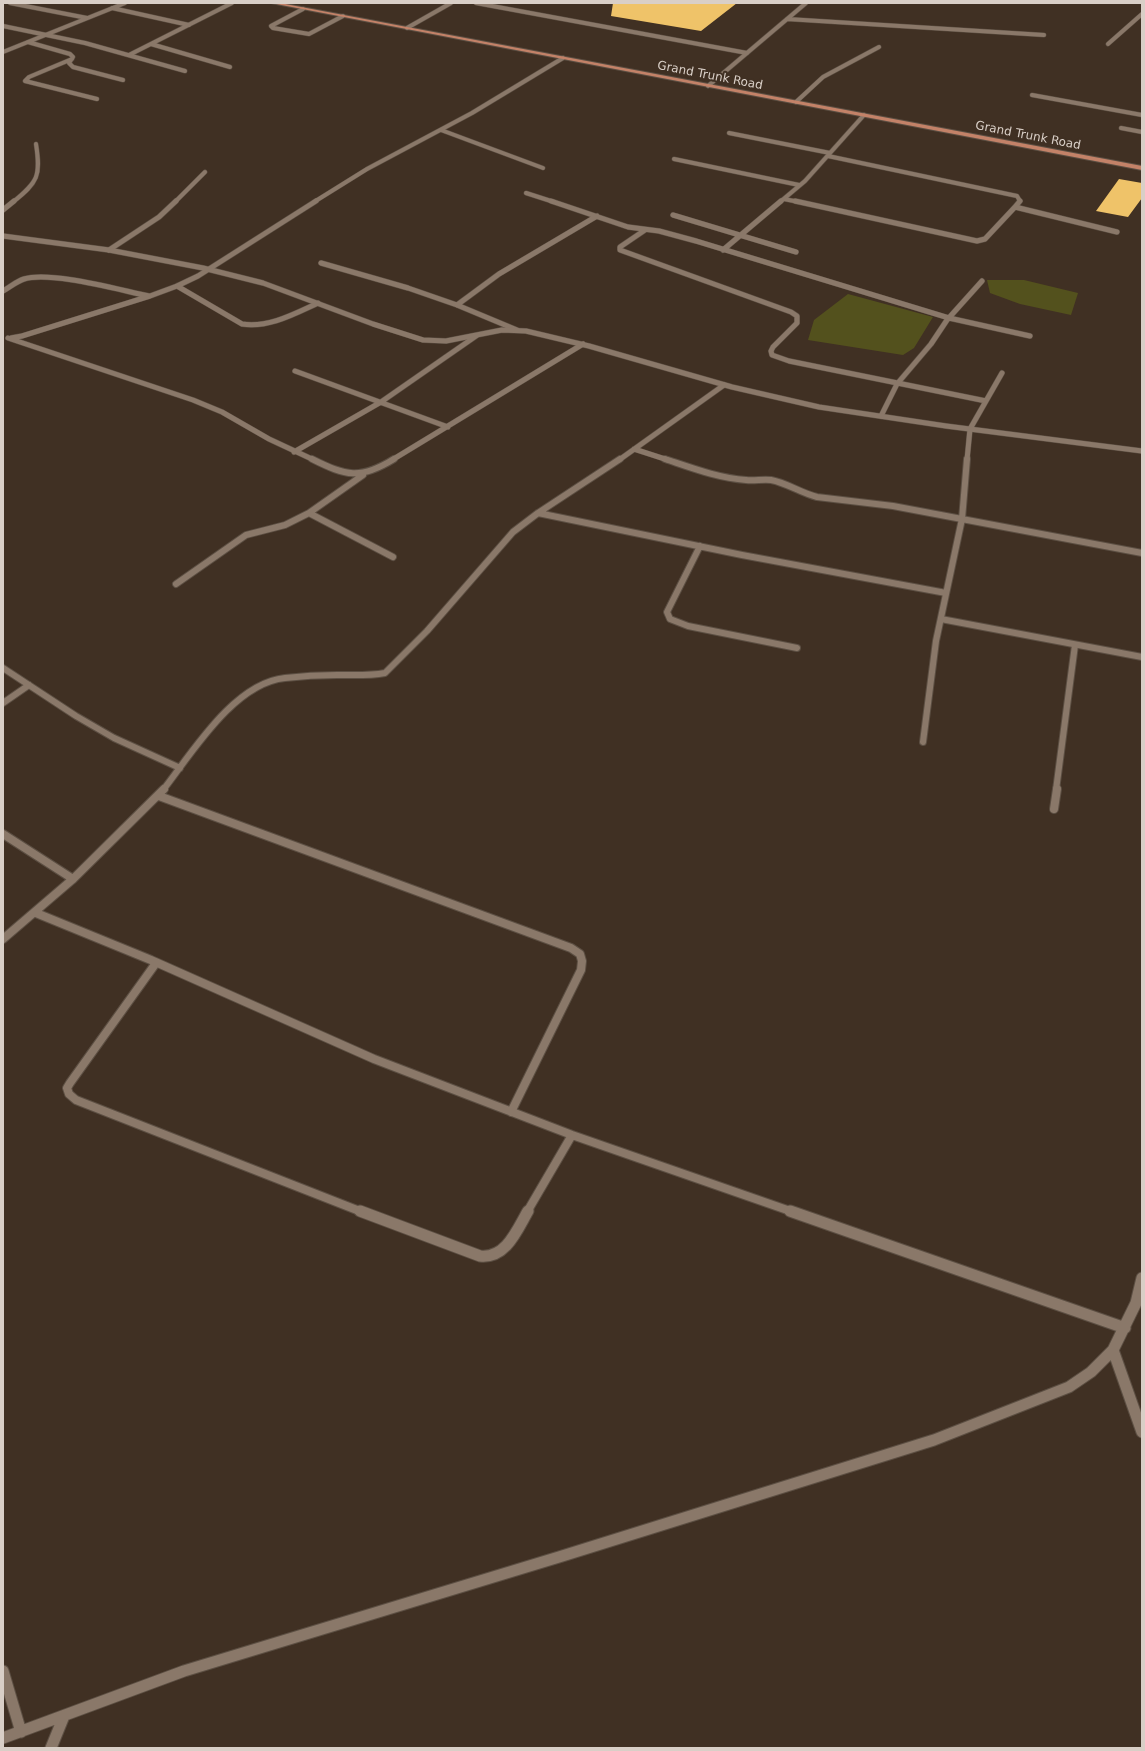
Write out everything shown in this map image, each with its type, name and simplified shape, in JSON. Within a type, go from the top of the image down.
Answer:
[{"type":"main road","name":"Grand Trunk Road","points":[[274,3],[1142,168]]},
{"type":"street","points":[[10,3],[87,18]]},
{"type":"street","points":[[3,52],[124,3]]},
{"type":"street","points":[[129,55],[232,3]]},
{"type":"street","points":[[407,28],[452,3]]},
{"type":"street","points":[[476,3],[747,53]]},
{"type":"street","points":[[708,86],[806,3]]},
{"type":"street","points":[[112,8],[189,25]]},
{"type":"street","points":[[303,9],[271,26],[273,28],[309,34],[343,16]]},
{"type":"street","points":[[1108,44],[1142,14]]},
{"type":"street","points":[[787,19],[1044,35]]},
{"type":"street","points":[[3,26],[48,34],[185,71]]},
{"type":"street","points":[[28,42],[70,54],[72,55],[72,58]]},
{"type":"street","points":[[151,44],[230,67]]},
{"type":"street","points":[[796,102],[824,77],[879,47]]},
{"type":"street","points":[[72,58],[69,63],[73,67],[123,80]]},
{"type":"street","points":[[72,58],[30,77],[25,81],[97,99]]},
{"type":"street","points":[[6,338],[22,336],[150,296],[177,286],[208,270],[367,169],[472,113],[563,58]]},
{"type":"street","points":[[1032,95],[1142,115]]},
{"type":"street","points":[[723,250],[800,185],[864,115]]},
{"type":"street","points":[[1121,128],[1142,132]]},
{"type":"street","points":[[440,130],[543,168]]},
{"type":"street","points":[[729,133],[1017,196],[1020,201],[985,239],[977,241],[784,199]]},
{"type":"street","points":[[3,210],[21,194],[36,176],[39,169],[36,144]]},
{"type":"street","points":[[674,159],[800,185]]},
{"type":"street","points":[[109,250],[159,217],[205,172]]},
{"type":"street","points":[[526,193],[628,227],[658,231],[949,318],[1030,336]]},
{"type":"street","points":[[1015,207],[1117,232]]},
{"type":"street","points":[[673,215],[796,252]]},
{"type":"street","points":[[456,305],[499,274],[597,216]]},
{"type":"street","points":[[645,230],[620,247],[620,250],[791,312],[797,316],[797,323],[773,347],[771,351],[772,355],[789,361],[986,401]]},
{"type":"street","points":[[3,236],[109,250],[208,270],[262,283],[373,324],[423,340],[446,341],[495,331],[517,330]]},
{"type":"street","points":[[321,263],[408,288],[456,305],[517,330],[583,344],[724,385],[819,407],[970,429],[1142,451]]},
{"type":"street","points":[[3,291],[23,280],[38,276],[65,279],[150,296]]},
{"type":"street","points":[[881,416],[897,384],[931,344],[949,318],[982,281]]},
{"type":"street","points":[[177,286],[242,324],[250,326],[261,326],[270,323],[318,303]]},
{"type":"street","points":[[294,452],[381,402],[476,336]]},
{"type":"street","points":[[6,338],[193,400],[222,412],[269,439],[321,464],[349,474],[363,474]]},
{"type":"street","points":[[176,584],[246,535],[285,526],[309,512],[363,474],[385,465],[583,344]]},
{"type":"street","points":[[295,371],[448,427]]},
{"type":"street","points":[[923,742],[936,641],[962,519],[970,429],[1002,373]]},
{"type":"street","points":[[3,939],[36,913],[73,879],[134,818],[159,796],[207,733],[231,706],[252,689],[283,678],[332,675],[376,675],[389,670],[427,631],[514,532],[538,513],[634,449],[724,385]]},
{"type":"street","points":[[634,449],[709,474],[746,480],[770,480],[782,483],[805,494],[818,497],[893,506],[1142,553]]},
{"type":"street","points":[[309,512],[392,557]]},
{"type":"street","points":[[538,513],[700,546],[946,593]]},
{"type":"street","points":[[700,546],[667,612],[670,620],[688,626],[797,648]]},
{"type":"street","points":[[941,619],[1142,657]]},
{"type":"street","points":[[1054,809],[1075,645]]},
{"type":"street","points":[[3,668],[76,716],[114,738],[180,768]]},
{"type":"street","points":[[3,703],[29,685]]},
{"type":"street","points":[[159,796],[571,948],[580,954],[582,961],[581,970],[511,1112]]},
{"type":"street","points":[[3,834],[73,879]]},
{"type":"street","points":[[36,913],[156,963],[374,1059],[511,1112],[572,1135],[1125,1328]]},
{"type":"street","points":[[156,963],[67,1088],[69,1094],[76,1100],[335,1202],[473,1253],[488,1257],[498,1253],[514,1235],[572,1135]]},
{"type":"street","points":[[3,1738],[184,1671],[566,1555],[934,1440],[1069,1387],[1091,1372],[1113,1350],[1136,1303],[1142,1278]]},
{"type":"street","points":[[1113,1350],[1142,1432]]},
{"type":"street","points":[[3,1671],[21,1732]]},
{"type":"street","points":[[51,1748],[64,1716]]},
{"type":"shaded area","points":[[987,280],[1024,280],[1078,293],[1071,315],[1020,304],[990,293]]},
{"type":"shaded area","points":[[848,294],[933,317],[914,348],[903,355],[808,340],[814,320]]},
{"type":"building","points":[[613,3],[737,3],[701,31],[611,16]]},
{"type":"building","points":[[1119,179],[1142,183],[1142,198],[1128,217],[1096,211]]}]
